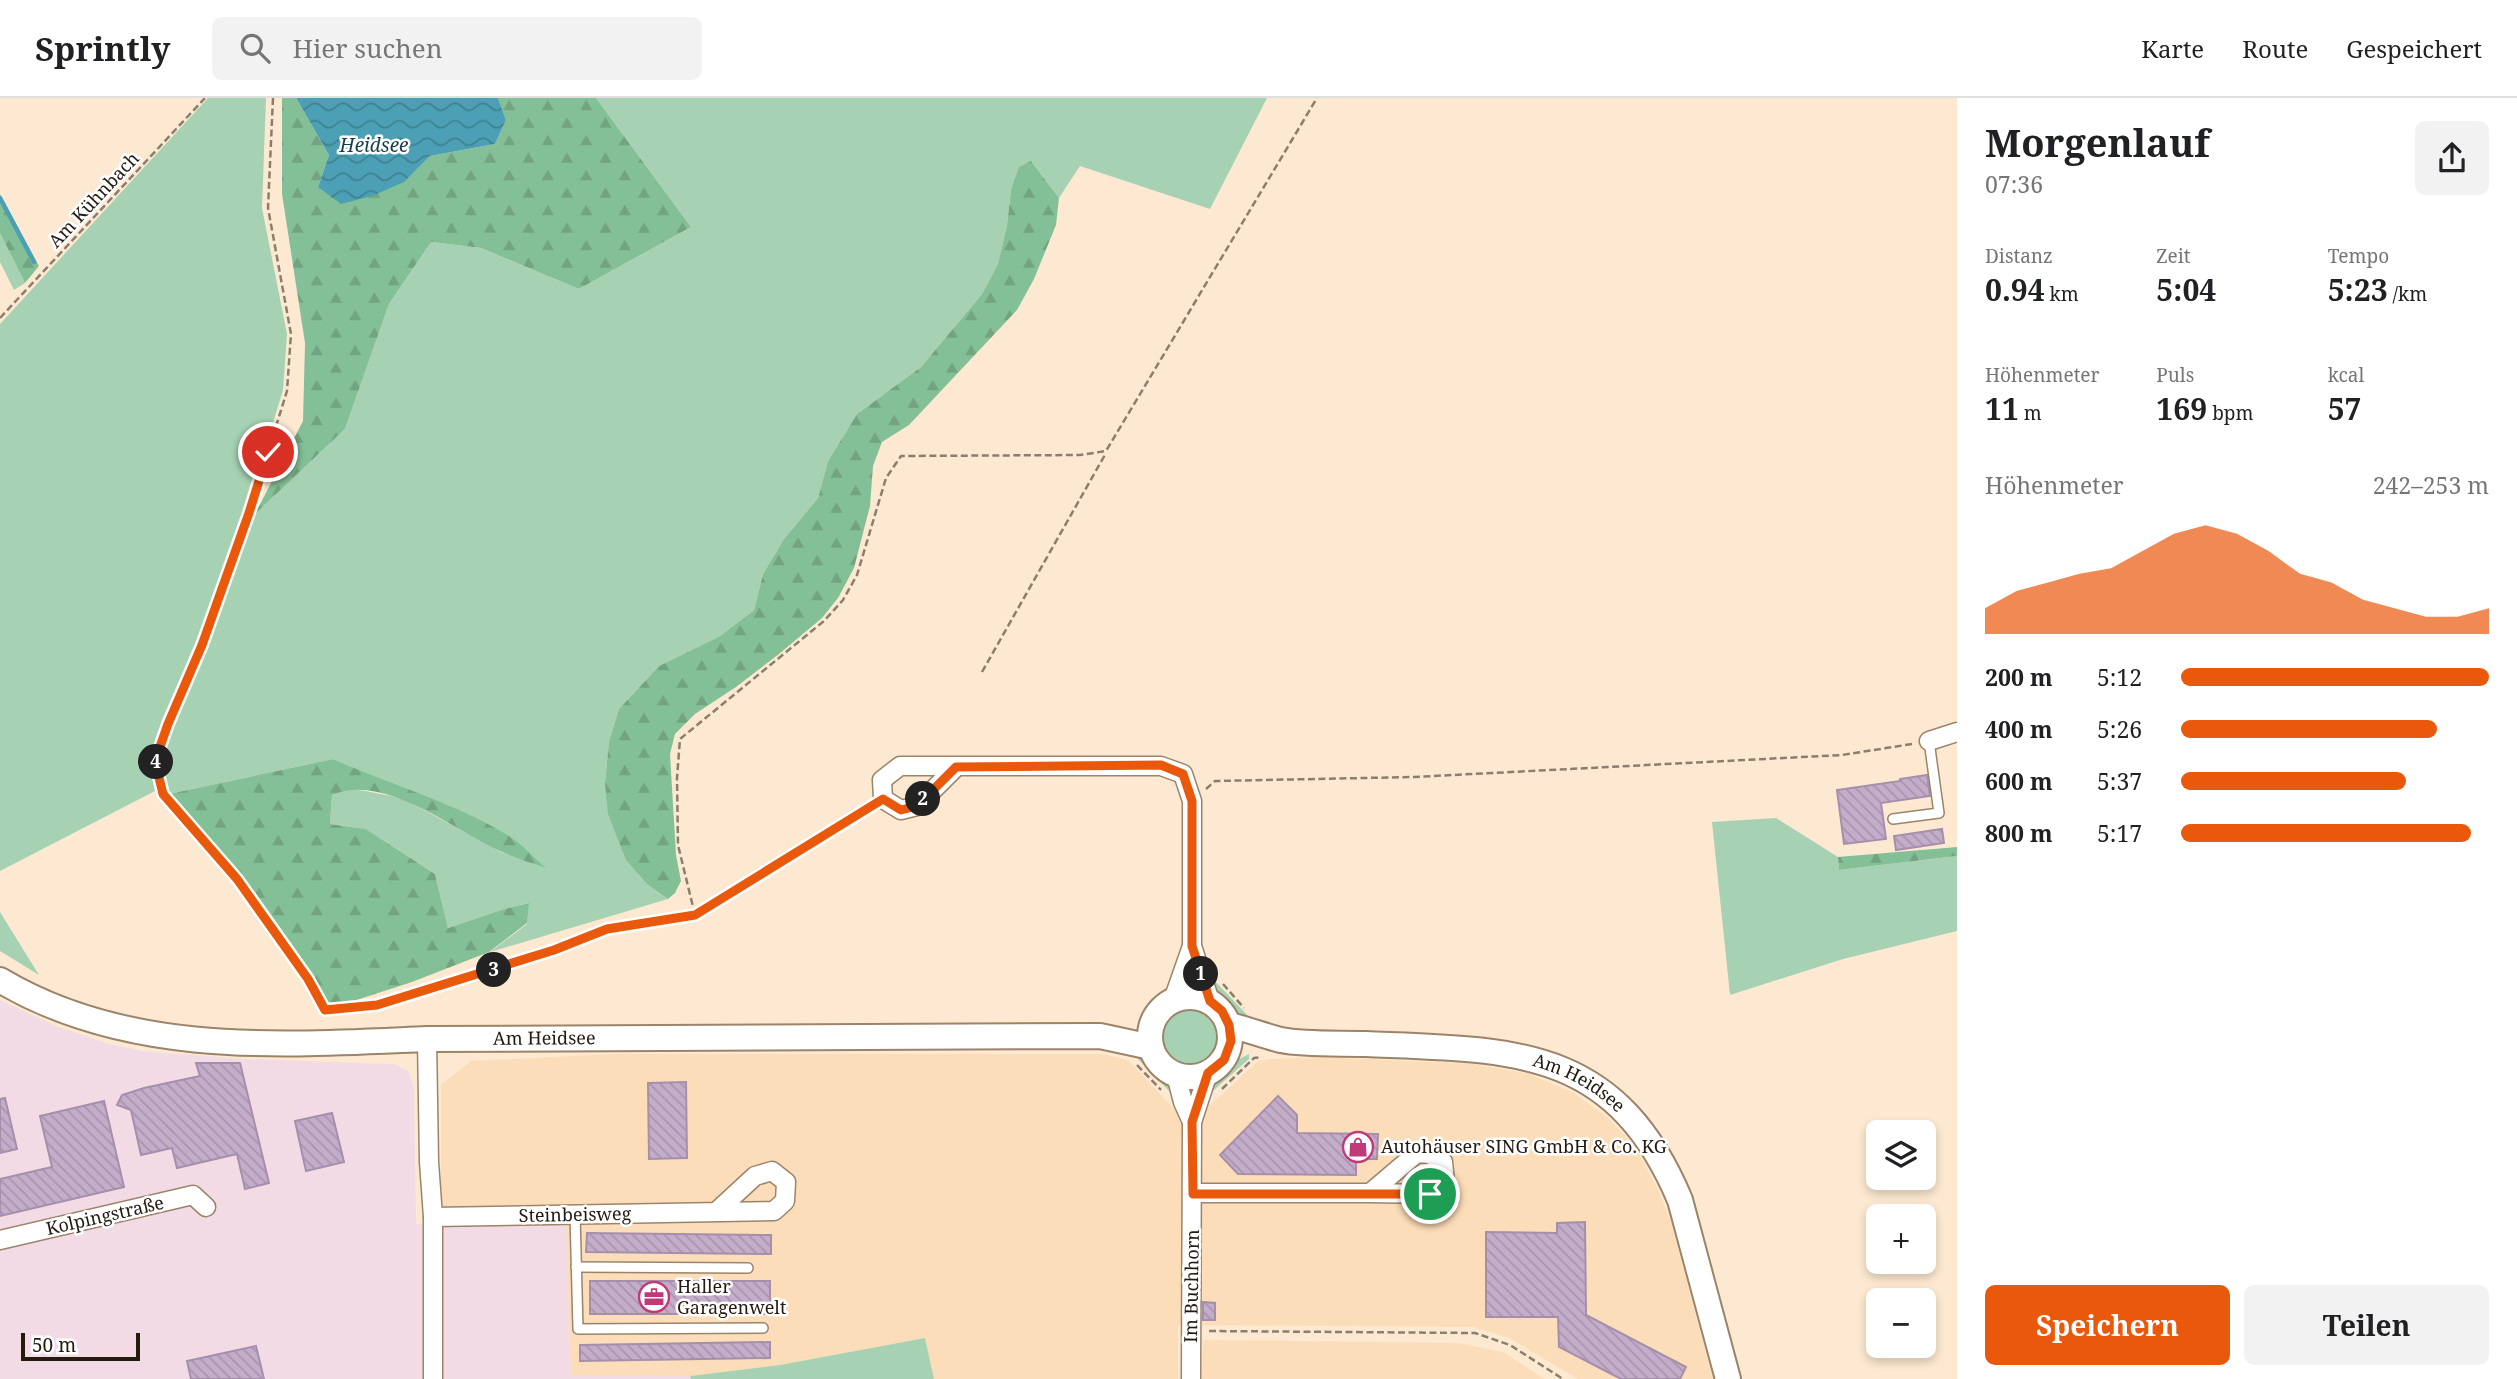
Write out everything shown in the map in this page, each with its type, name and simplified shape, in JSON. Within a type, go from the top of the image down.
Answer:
[{"type":"main road","name":"Am Heidsee","points":[[0,980],[63,1011],[103,1025],[206,1042],[1100,1036],[1151,1048]]},
{"type":"main road","points":[[1192,996],[1210,1001],[1222,1011],[1238,1018],[1228,1051],[1212,1085],[1175,1075],[1165,1068],[1156,1059],[1151,1048],[1150,1035],[1154,1020],[1162,1008],[1173,1000],[1192,996]]},
{"type":"main road","name":"Am Heidsee","points":[[1238,1018],[1275,1048]]},
{"type":"main road","name":"Am Heidsee","points":[[1100,1036],[1154,1020]]},
{"type":"main road","name":"Am Heidsee","points":[[1228,1051],[1275,1048],[1480,1049],[1521,1056],[1558,1067],[1589,1083],[1606,1095],[1636,1125],[1668,1173],[1679,1200],[1728,1379]]},
{"type":"street","points":[[1929,741],[1957,732]]},
{"type":"street","points":[[956,767],[917,806],[901,810],[883,799],[882,780],[900,766],[1161,765],[1183,774],[1192,801],[1192,946],[1210,1001]]},
{"type":"street","points":[[1173,1000],[1192,946]]},
{"type":"street","points":[[427,1039],[429,1162],[433,1217],[433,1379]]},
{"type":"street","name":"Im Buchhorn","points":[[1175,1075],[1192,1122],[1191,1379]]},
{"type":"street","name":"Im Buchhorn","points":[[1192,1122],[1212,1085]]},
{"type":"street","points":[[1193,1194],[1370,1193]]},
{"type":"street","name":"Kolpingstraße","points":[[0,1240],[193,1195],[206,1206]]},
{"type":"street","name":"Steinbeisweg","points":[[433,1217],[716,1212]]},
{"type":"lane","points":[[1893,819],[1939,813],[1929,741]]},
{"type":"lane","points":[[575,1214],[578,1329],[763,1328]]},
{"type":"lane","points":[[576,1267],[748,1268]]},
{"type":"path","name":"Am Kühnbach","points":[[0,318],[205,98]]},
{"type":"path","points":[[273,98],[268,208],[291,334],[287,391],[249,513],[202,645],[155,761],[163,794],[237,879],[308,979],[325,1010],[377,1005],[554,950],[607,929],[695,915],[883,799]]},
{"type":"path","points":[[982,672],[1106,451],[1317,98]]},
{"type":"path","points":[[695,915],[678,845],[677,778],[680,739],[824,621],[843,600],[857,575],[886,478],[901,456],[1080,455],[1106,451]]},
{"type":"path","points":[[1204,791],[1215,781],[1413,777],[1842,755],[1929,741]]},
{"type":"path","points":[[1216,976],[1238,1018]]},
{"type":"path","points":[[1212,1085],[1254,1056],[1275,1048]]},
{"type":"path","points":[[1192,1331],[1475,1334],[1510,1345],[1563,1379]]},
{"type":"shaded area","points":[[0,1000],[56,1026],[106,1043],[142,1051],[244,1059],[394,1064],[408,1071],[414,1088],[416,1224],[566,1224],[571,1376],[690,1376],[691,1379],[0,1379]]},
{"type":"shaded area","points":[[612,1054],[1102,1054],[1128,1060],[1173,1108],[1206,1109],[1258,1061],[1271,1059],[1319,1057],[1474,1064],[1529,1074],[1574,1093],[1608,1118],[1642,1159],[1671,1223],[1713,1379],[1578,1379],[1509,1338],[1473,1327],[1178,1325],[1178,1379],[934,1379],[925,1338],[780,1365],[690,1376],[571,1376],[566,1224],[441,1224],[441,1085],[471,1061]]},
{"type":"shaded area","points":[[1203,1340],[1458,1343],[1503,1352],[1545,1379],[1202,1379]]},
{"type":"green space","points":[[208,98],[266,98],[262,208],[287,334],[283,390],[246,511],[151,761],[155,791],[0,871],[0,324]]},
{"type":"green space","points":[[282,98],[296,98],[329,155],[318,187],[403,182],[430,156],[495,144],[506,120],[498,98],[596,98],[691,227],[579,289],[481,248],[431,242],[389,304],[345,429],[255,514],[303,421],[305,343],[282,194]]},
{"type":"green space","points":[[596,98],[1267,98],[1210,209],[1080,166],[1059,198],[1031,161],[1011,190],[1007,225],[998,264],[982,294],[921,367],[857,414],[828,461],[818,498],[784,539],[763,574],[754,610],[720,636],[659,666],[619,709],[609,741],[605,783],[648,885],[668,899],[490,952],[527,924],[528,903],[448,928],[435,874],[366,829],[330,824],[332,795],[349,788],[402,798],[501,852],[544,867],[510,837],[448,805],[380,781],[333,759],[169,794],[161,762],[255,514],[345,429],[389,304],[431,242],[481,248],[579,289],[691,227]]},
{"type":"green space","points":[[1031,161],[1059,198],[1056,225],[1034,279],[1017,310],[909,425],[882,442],[873,466],[870,506],[854,568],[838,598],[822,618],[736,687],[695,714],[675,734],[670,754],[676,855],[681,881],[675,893],[668,899],[648,885],[626,860],[608,814],[605,783],[609,741],[619,709],[659,666],[720,636],[754,610],[763,574],[784,539],[818,498],[828,461],[857,414],[921,367],[982,294],[998,264],[1007,225],[1011,190],[1019,167]]},
{"type":"green space","points":[[0,194],[39,266],[25,283],[0,233]]},
{"type":"green space","points":[[0,233],[25,283],[14,290],[0,262]]},
{"type":"green space","points":[[333,759],[445,804],[489,824],[519,843],[546,868],[500,851],[418,806],[396,797],[374,791],[352,790],[332,795],[330,824],[366,829],[435,874],[448,928],[529,903],[527,923],[489,952],[412,982],[332,1008],[242,875],[169,794]]},
{"type":"green space","points":[[1776,818],[1838,857],[1839,870],[1957,856],[1957,931],[1843,959],[1730,995],[1712,822]]},
{"type":"green space","points":[[1957,847],[1957,856],[1839,870],[1838,857]]},
{"type":"green space","points":[[0,912],[39,975],[0,951]]},
{"type":"green space","points":[[1210,979],[1250,1018],[1238,1016],[1214,989]]},
{"type":"green space","points":[[1186,1006],[1198,1006],[1213,1014],[1221,1029],[1221,1041],[1213,1056],[1198,1064],[1186,1064],[1171,1056],[1163,1041],[1163,1029],[1171,1014]]},
{"type":"green space","points":[[1135,1051],[1158,1069],[1176,1093],[1169,1091],[1135,1056]]},
{"type":"green space","points":[[1249,1054],[1249,1059],[1206,1097],[1223,1071]]},
{"type":"green space","points":[[925,1338],[934,1379],[691,1379],[690,1376],[780,1365]]},
{"type":"water","name":"Heidsee","points":[[296,98],[498,98],[506,120],[495,144],[430,156],[404,182],[372,196],[341,204],[318,187],[329,155]]},
{"type":"building","points":[[1927,775],[1930,796],[1881,803],[1886,839],[1844,844],[1837,790]]},
{"type":"building","points":[[1942,829],[1944,843],[1896,850],[1894,836]]},
{"type":"building","points":[[196,1063],[240,1063],[269,1183],[245,1189],[237,1154],[177,1168],[172,1148],[141,1155],[131,1110],[117,1105],[122,1095],[200,1076]]},
{"type":"building","points":[[686,1082],[687,1158],[649,1159],[648,1083]]},
{"type":"building","points":[[1278,1096],[1297,1115],[1297,1133],[1378,1134],[1377,1159],[1356,1159],[1356,1175],[1238,1174],[1220,1155]]},
{"type":"building","points":[[5,1098],[17,1149],[0,1153],[0,1099]]},
{"type":"building","points":[[104,1101],[124,1187],[0,1216],[0,1179],[52,1167],[40,1116]]},
{"type":"building","points":[[332,1113],[344,1162],[306,1171],[295,1121]]},
{"type":"building","points":[[1585,1222],[1586,1315],[1686,1367],[1680,1379],[1621,1379],[1559,1347],[1558,1317],[1486,1317],[1486,1232],[1557,1233],[1557,1223]]},
{"type":"building","points":[[587,1233],[771,1235],[771,1254],[586,1252]]},
{"type":"building","points":[[590,1281],[770,1281],[770,1314],[590,1314]]},
{"type":"building","points":[[1203,1302],[1215,1303],[1215,1320],[1203,1320]]},
{"type":"building","points":[[770,1342],[770,1358],[580,1361],[580,1345]]},
{"type":"building","points":[[256,1346],[264,1379],[191,1379],[187,1361]]},
{"type":"waterway","points":[[0,198],[34,262]]},
{"type":"place","name":"Autohäuser SING GmbH & Co. KG","points":[[1358,1147]]},
{"type":"place","name":"Haller Garagenwelt","points":[[654,1297]]},
{"type":"route","points":[[268,452],[202,645],[155,761],[163,794],[237,879],[308,979],[325,1010],[377,1005],[554,950],[607,929],[695,915],[883,799],[901,810],[917,806],[956,767],[1161,765],[1183,774],[1192,801],[1192,946],[1210,1001],[1222,1011],[1229,1025],[1231,1041],[1224,1060],[1208,1073],[1192,1122],[1193,1194],[1430,1194]]}]
